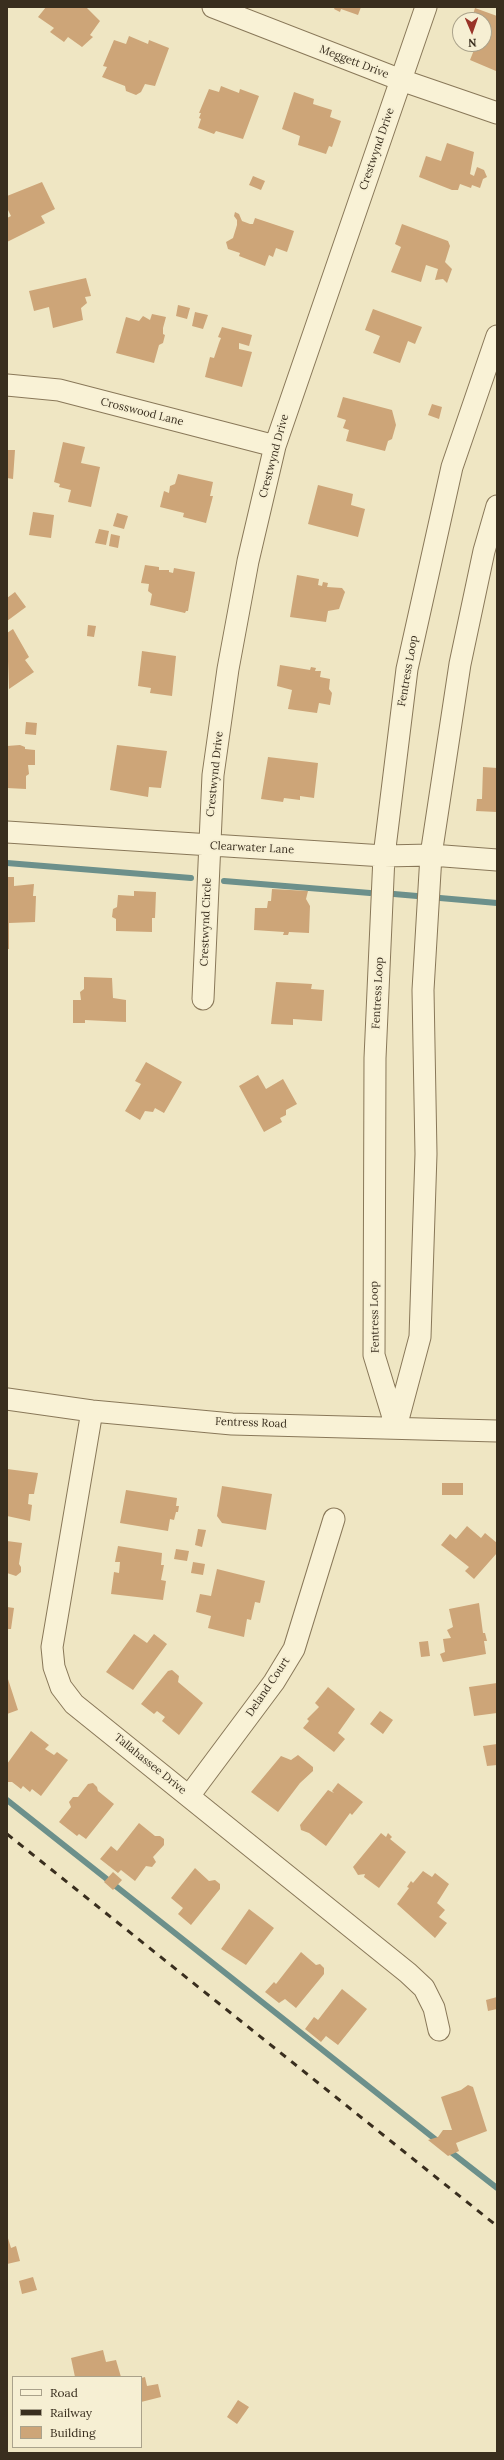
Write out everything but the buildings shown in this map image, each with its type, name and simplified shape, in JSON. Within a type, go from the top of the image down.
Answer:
[{"type":"street","name":"Meggett Drive","points":[[213,7],[401,80],[497,113]]},
{"type":"street","points":[[401,80],[426,7]]},
{"type":"street","name":"Crestwynd Drive","points":[[209,846],[213,775],[228,669],[248,561],[275,446],[401,80]]},
{"type":"street","name":"Fentress Loop","points":[[396,1427],[374,1354],[375,1058],[384,856],[407,669],[452,467],[497,336]]},
{"type":"street","name":"Crosswood Lane","points":[[7,386],[59,390],[275,446]]},
{"type":"street","points":[[396,1427],[420,1337],[426,1154],[423,990],[431,855],[460,664],[484,551],[497,506]]},
{"type":"street","name":"Clearwater Lane","points":[[7,832],[209,846],[384,856],[431,855],[497,860]]},
{"type":"street","name":"Crestwynd Circle","points":[[203,999],[209,846]]},
{"type":"street","name":"Fentress Road","points":[[7,1399],[92,1411],[232,1424],[396,1427],[497,1431]]},
{"type":"street","name":"Tallahassee Drive","points":[[92,1411],[52,1647],[54,1667],[61,1687],[74,1704],[408,1973],[424,1988],[434,2008],[439,2030]]},
{"type":"street","name":"Deland Court","points":[[189,1796],[274,1682],[294,1649],[334,1519]]},
{"type":"waterway","points":[[7,863],[191,878]]},
{"type":"waterway","points":[[224,881],[370,893]]},
{"type":"waterway","points":[[394,894],[417,896]]},
{"type":"waterway","points":[[440,898],[497,903]]},
{"type":"waterway","points":[[7,1800],[440,2143]]},
{"type":"waterway","points":[[447,2149],[497,2188]]},
{"type":"railway","points":[[7,1834],[497,2226]]}]
